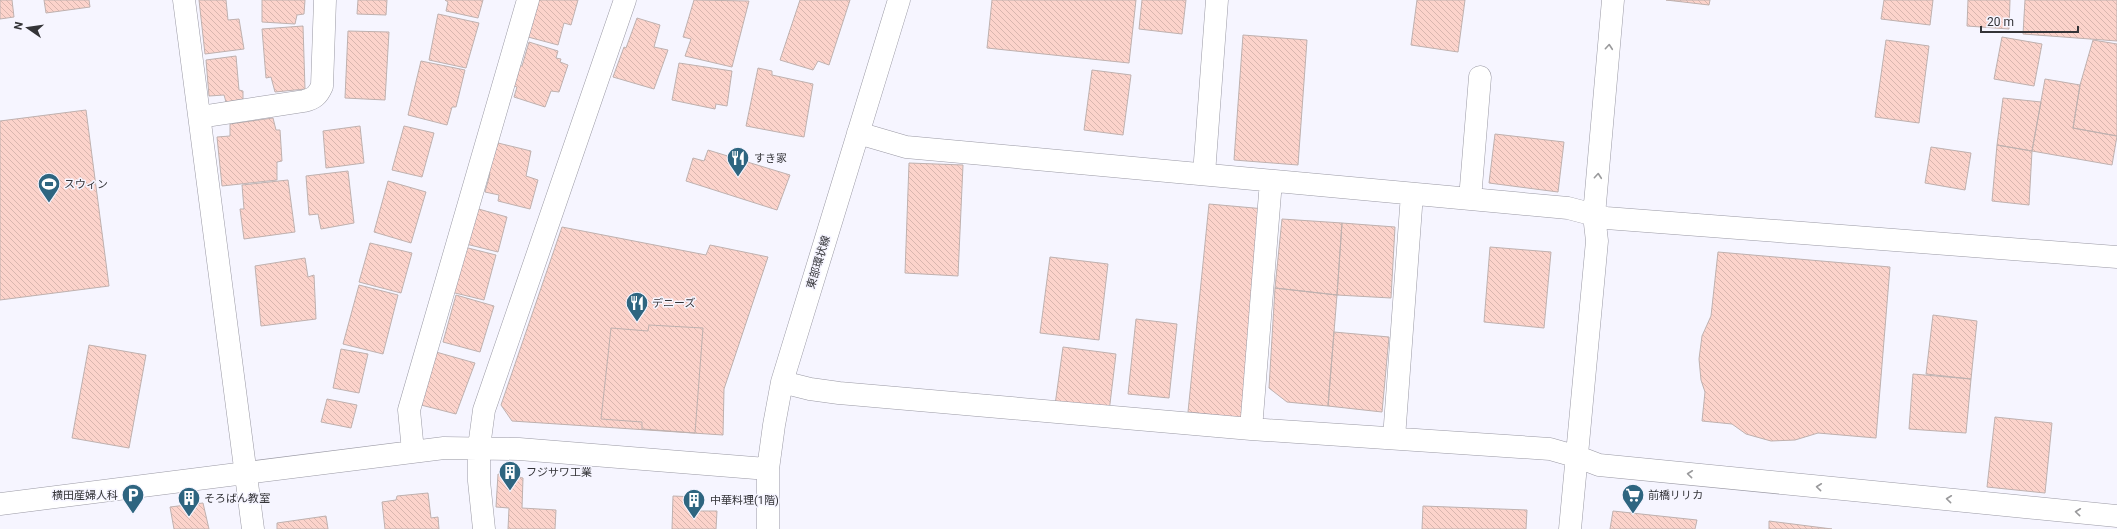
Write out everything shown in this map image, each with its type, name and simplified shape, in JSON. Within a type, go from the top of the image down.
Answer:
[{"type":"street","points":[[184,0],[200,117],[215,254],[253,529]]},
{"type":"street","points":[[200,117],[308,100],[319,93],[322,86],[324,0]]},
{"type":"street","points":[[413,451],[409,410],[528,0]]},
{"type":"street","points":[[484,529],[479,481],[478,447],[484,410],[625,0]]},
{"type":"street","name":"東部環状線","points":[[768,529],[768,469],[782,382],[899,0]]},
{"type":"street","points":[[1204,174],[1217,0]]},
{"type":"street","points":[[1570,529],[1597,241],[1594,215],[1613,0]]},
{"type":"street","points":[[1470,199],[1480,77]]},
{"type":"street","points":[[858,133],[906,147],[1568,208],[1614,219],[2117,257]]},
{"type":"street","points":[[1251,429],[1271,181]]},
{"type":"street","points":[[1394,438],[1412,194]]},
{"type":"street","points":[[782,382],[810,389],[839,393],[1251,429],[1550,449],[1578,456],[1599,465],[2117,516]]},
{"type":"street","points":[[0,504],[246,475],[413,451],[478,447],[768,469]]},
{"type":"building","points":[[0,0],[12,0],[14,17],[0,19]]},
{"type":"building","points":[[44,0],[89,0],[90,7],[46,13]]},
{"type":"building","points":[[199,0],[226,0],[228,20],[239,19],[244,49],[205,54]]},
{"type":"building","points":[[262,0],[305,0],[304,14],[297,15],[295,24],[262,22]]},
{"type":"building","points":[[358,0],[387,0],[386,15],[357,14]]},
{"type":"building","points":[[445,0],[483,0],[478,18],[446,11],[448,2]]},
{"type":"building","points":[[539,0],[578,0],[571,25],[564,23],[558,45],[528,37]]},
{"type":"building","points":[[694,0],[749,1],[732,67],[685,56],[691,39],[683,37]]},
{"type":"building","points":[[800,0],[850,0],[829,65],[818,61],[813,70],[780,60]]},
{"type":"building","points":[[992,0],[1136,0],[1129,63],[987,48]]},
{"type":"building","points":[[1142,0],[1186,0],[1182,34],[1139,29]]},
{"type":"building","points":[[1417,0],[1465,0],[1458,52],[1411,45]]},
{"type":"building","points":[[1666,0],[1710,0],[1709,5]]},
{"type":"building","points":[[1884,0],[1933,0],[1930,25],[1881,19]]},
{"type":"building","points":[[1968,0],[2010,0],[2009,29],[1967,26]]},
{"type":"building","points":[[2025,0],[2117,0],[2117,41],[2023,34]]},
{"type":"building","points":[[438,14],[479,23],[466,68],[429,60]]},
{"type":"building","points":[[637,18],[660,25],[654,47],[668,50],[654,89],[613,77]]},
{"type":"building","points":[[303,26],[305,89],[275,92],[271,77],[266,78],[262,29]]},
{"type":"building","points":[[348,31],[389,32],[385,100],[345,98]]},
{"type":"building","points":[[1243,35],[1307,40],[1298,165],[1234,160]]},
{"type":"building","points":[[2002,37],[2042,44],[2034,86],[1994,79]]},
{"type":"building","points":[[1886,40],[1929,46],[1919,123],[1875,117]]},
{"type":"building","points":[[2093,40],[2117,44],[2117,136],[2073,128],[2080,85]]},
{"type":"building","points":[[529,42],[558,51],[556,58],[561,59],[560,62],[568,65],[559,92],[551,91],[545,107],[514,97],[517,87],[512,85],[519,65],[522,66]]},
{"type":"building","points":[[236,56],[239,90],[243,91],[243,99],[226,102],[224,95],[209,96],[206,60]]},
{"type":"building","points":[[421,61],[465,70],[456,107],[452,107],[447,125],[408,115]]},
{"type":"building","points":[[679,63],[732,71],[727,106],[716,104],[715,109],[672,100]]},
{"type":"building","points":[[758,68],[772,71],[772,75],[813,84],[804,137],[746,126]]},
{"type":"building","points":[[1092,70],[1131,75],[1123,135],[1084,130]]},
{"type":"building","points":[[2045,79],[2080,85],[2073,128],[2117,136],[2112,165],[2032,151]]},
{"type":"building","points":[[2003,98],[2041,102],[2032,151],[1997,145]]},
{"type":"building","name":"スウィン","points":[[86,110],[109,286],[0,300],[0,121]]},
{"type":"building","points":[[273,118],[276,130],[280,130],[282,161],[277,162],[277,180],[222,186],[217,137],[230,136],[230,124]]},
{"type":"building","points":[[360,126],[364,163],[326,168],[323,131]]},
{"type":"building","points":[[404,126],[434,133],[422,177],[392,170]]},
{"type":"building","points":[[1495,134],[1564,142],[1558,192],[1489,183]]},
{"type":"building","points":[[498,143],[531,151],[526,176],[538,180],[530,209],[498,201],[499,195],[485,192],[490,174],[487,174],[491,154],[494,155]]},
{"type":"building","points":[[1997,145],[2032,151],[2029,205],[1992,201]]},
{"type":"building","points":[[1931,147],[1971,153],[1965,190],[1925,183]]},
{"type":"building","name":"すき家","points":[[708,150],[790,175],[777,210],[686,181],[693,158],[704,161]]},
{"type":"building","points":[[909,163],[963,165],[958,276],[905,273]]},
{"type":"building","points":[[348,171],[354,223],[321,229],[318,214],[309,215],[306,176]]},
{"type":"building","points":[[288,180],[295,232],[244,239],[240,209],[244,209],[242,185]]},
{"type":"building","points":[[388,181],[426,192],[411,243],[374,232]]},
{"type":"building","points":[[1209,204],[1265,209],[1243,418],[1188,412]]},
{"type":"building","points":[[475,208],[507,217],[498,252],[466,244]]},
{"type":"building","points":[[1282,219],[1342,223],[1337,295],[1275,288]]},
{"type":"building","points":[[1342,223],[1395,227],[1391,298],[1337,295]]},
{"type":"building","name":"デニーズ","points":[[562,227],[706,255],[710,245],[768,257],[724,389],[723,435],[512,421],[501,405]]},
{"type":"building","points":[[370,243],[412,253],[401,293],[359,282]]},
{"type":"building","points":[[464,247],[496,255],[484,300],[451,292]]},
{"type":"building","points":[[1490,247],[1551,252],[1544,328],[1484,322]]},
{"type":"building","points":[[1718,252],[1890,267],[1876,438],[1818,433],[1795,440],[1771,441],[1746,434],[1732,424],[1702,421],[1705,392],[1701,380],[1699,359],[1702,336],[1711,316]]},
{"type":"building","points":[[1050,257],[1108,264],[1099,340],[1040,333]]},
{"type":"building","points":[[305,258],[308,277],[314,275],[316,319],[261,326],[255,266]]},
{"type":"building","points":[[359,285],[398,295],[383,354],[343,344]]},
{"type":"building","points":[[1275,288],[1337,295],[1328,406],[1287,402],[1269,388]]},
{"type":"building","points":[[456,295],[494,306],[480,352],[443,342]]},
{"type":"building","points":[[1933,315],[1977,321],[1971,379],[1926,374]]},
{"type":"building","points":[[1136,319],[1177,324],[1169,398],[1128,394]]},
{"type":"building","name":"デニーズ","points":[[649,325],[703,328],[695,433],[642,429],[642,422],[601,419],[611,328],[648,331]]},
{"type":"building","points":[[1334,332],[1389,337],[1382,412],[1328,406]]},
{"type":"building","points":[[89,345],[146,355],[129,448],[72,438]]},
{"type":"building","points":[[1063,347],[1116,354],[1109,412],[1055,405]]},
{"type":"building","points":[[341,349],[368,354],[359,393],[333,388]]},
{"type":"building","points":[[436,352],[475,363],[456,414],[421,405]]},
{"type":"building","points":[[1913,374],[1971,379],[1966,433],[1909,429]]},
{"type":"building","points":[[327,399],[357,405],[351,428],[321,422]]},
{"type":"building","points":[[1995,417],[2052,423],[2045,493],[1987,487]]},
{"type":"building","name":"フジサワ工業","points":[[498,474],[523,478],[522,508],[556,510],[555,529],[508,529],[509,508],[496,507]]},
{"type":"building","points":[[428,493],[431,518],[438,517],[439,529],[385,529],[382,502],[396,500],[397,496]]},
{"type":"building","name":"中華料理(1階)","points":[[673,496],[696,497],[695,511],[717,511],[716,529],[672,529]]},
{"type":"building","name":"そろばん教室","points":[[203,503],[209,529],[174,529],[170,507]]},
{"type":"building","points":[[1423,506],[1527,510],[1526,529],[1422,529]]},
{"type":"building","name":"前橋リリカ","points":[[1613,511],[1697,520],[1695,529],[1610,529]]},
{"type":"building","points":[[326,516],[328,529],[277,529],[277,523]]},
{"type":"building","points":[[1769,521],[1832,529],[1769,529]]},
{"type":"place","name":"すき家","points":[[738,178]]},
{"type":"place","name":"スウィン","points":[[49,204]]},
{"type":"place","name":"デニーズ","points":[[637,322]]},
{"type":"place","name":"フジサワ工業","points":[[510,492]]},
{"type":"place","name":"横田産婦人科","points":[[133,514]]},
{"type":"place","name":"前橋リリカ","points":[[1633,514]]},
{"type":"place","name":"そろばん教室","points":[[189,518]]},
{"type":"place","name":"中華料理(1階)","points":[[694,520]]}]
